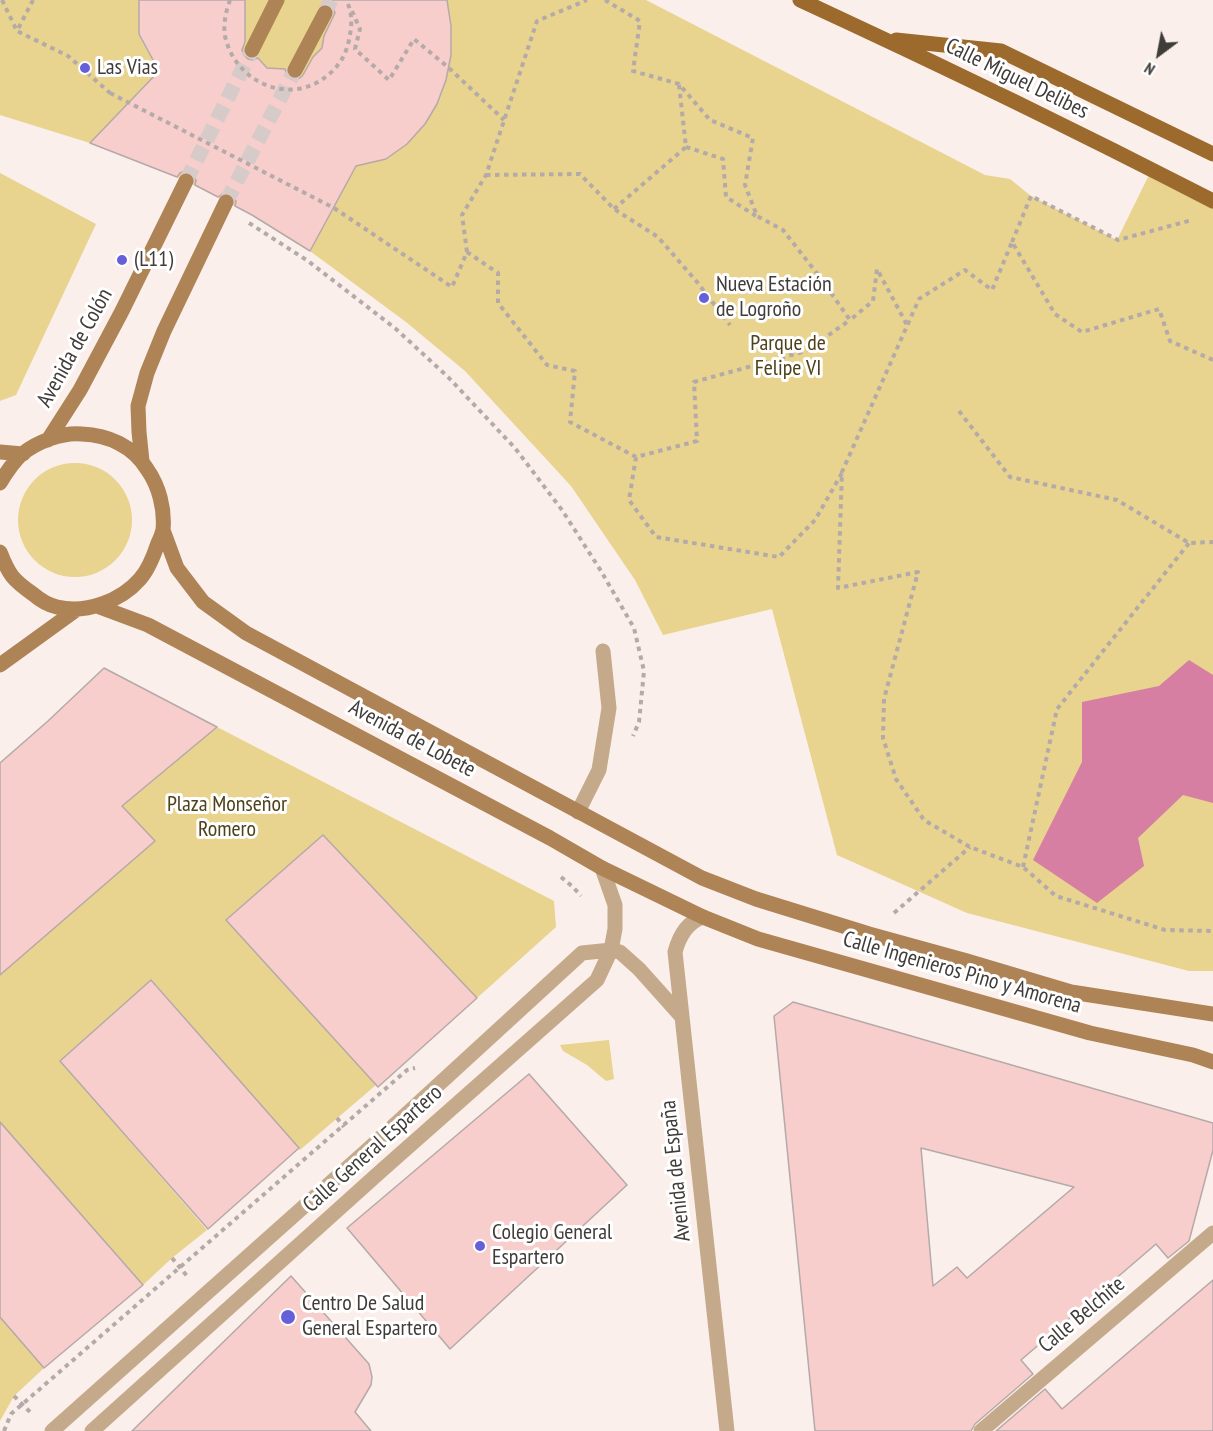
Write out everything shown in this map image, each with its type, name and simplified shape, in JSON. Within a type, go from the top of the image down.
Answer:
[{"type":"main road","points":[[252,51],[277,0]]},
{"type":"main road","name":"Calle Miguel Delibes","points":[[800,0],[1117,152],[1213,201]]},
{"type":"main road","points":[[295,70],[325,13]]},
{"type":"main road","name":"Calle Miguel Delibes","points":[[884,39],[1001,51],[1213,154]]},
{"type":"main road","name":"Avenida de Colón","points":[[48,440],[91,370],[186,181]]},
{"type":"main road","points":[[142,461],[138,406],[147,373],[226,202]]},
{"type":"main road","points":[[0,483],[8,469],[23,454],[48,440],[70,434],[102,437],[129,448],[152,475],[162,506],[163,530],[154,556],[140,579],[119,597],[97,606],[76,610],[57,607],[43,601],[18,584],[8,572],[0,552]]},
{"type":"main road","points":[[0,452],[23,454]]},
{"type":"main road","name":"Avenida de Lobete","points":[[163,530],[177,568],[202,602],[246,633],[702,878]]},
{"type":"main road","name":"Avenida de Lobete","points":[[97,606],[148,625],[602,868],[703,917]]},
{"type":"main road","points":[[0,664],[76,610]]},
{"type":"main road","name":"Calle Ingenieros Pino y Amorena","points":[[702,878],[756,899],[869,934],[1071,992],[1213,1014]]},
{"type":"main road","name":"Calle Ingenieros Pino y Amorena","points":[[703,917],[758,939],[1090,1033],[1193,1055],[1213,1062]]},
{"type":"street","points":[[578,812],[599,770],[601,760],[609,708],[603,651]]},
{"type":"street","name":"Calle General Espartero","points":[[92,1431],[597,980],[611,950],[615,929],[615,905],[602,868]]},
{"type":"street","name":"Avenida de España","points":[[703,917],[696,919],[685,930],[678,940],[675,952],[727,1431]]},
{"type":"street","points":[[52,1431],[365,1152],[582,953],[611,950],[620,952],[639,969],[682,1017]]},
{"type":"street","name":"Calle Belchite","points":[[981,1431],[1213,1233]]},
{"type":"path","points":[[2,0],[17,32],[68,56],[110,93],[334,208],[452,287],[467,252],[462,215],[486,175],[537,21],[587,0]]},
{"type":"path","points":[[17,32],[33,0]]},
{"type":"path","points":[[230,0],[225,13],[224,34],[231,54],[243,71],[260,83],[281,90],[301,89],[321,81],[337,67],[347,50],[351,29],[351,8]]},
{"type":"path","points":[[346,0],[360,29],[355,49],[389,80],[414,39],[449,68],[504,120]]},
{"type":"path","points":[[605,0],[640,21],[633,71],[679,84],[710,120],[753,138],[746,185],[757,216]]},
{"type":"path","points":[[679,84],[686,147]]},
{"type":"path","points":[[614,209],[686,147]]},
{"type":"path","points":[[686,147],[723,159],[726,197],[783,230],[850,320]]},
{"type":"path","points":[[486,175],[580,174],[614,209],[658,237],[730,325]]},
{"type":"path","points":[[636,457],[629,500],[656,537],[778,557],[815,520],[842,472],[920,299],[965,270],[992,290],[1031,196],[1118,240],[1202,217]]},
{"type":"path","points":[[249,223],[308,261],[396,328],[448,377],[515,448],[562,510],[634,628],[644,671],[639,722],[631,741]]},
{"type":"path","points":[[1012,242],[1055,314],[1082,332],[1159,309],[1170,341],[1213,360]]},
{"type":"path","points":[[467,252],[498,273],[498,303],[547,365],[575,371],[570,423],[636,457],[697,441],[694,382],[806,351],[873,301],[877,269],[908,326]]},
{"type":"path","points":[[959,411],[1010,477],[1117,500],[1189,543],[1213,542]]},
{"type":"path","points":[[842,472],[838,588],[918,572],[884,699],[883,738],[897,779],[924,820],[970,847],[1023,867],[1056,896],[1165,930],[1213,931]]},
{"type":"path","points":[[1023,867],[1057,709],[1189,543]]},
{"type":"path","points":[[869,934],[970,847]]},
{"type":"path","points":[[560,871],[559,874],[563,880],[573,886],[585,902]]},
{"type":"path","points":[[4,1431],[11,1414],[407,1070],[426,1065]]},
{"type":"green space","name":"Parque de Felipe VI","points":[[0,0],[646,0],[985,175],[1010,179],[1031,196],[1117,240],[1149,175],[1213,203],[1213,971],[1189,971],[967,913],[837,855],[772,609],[663,635],[635,580],[571,486],[465,371],[406,322],[310,251],[252,215],[186,181],[90,143],[0,115]]},
{"type":"green space","points":[[0,173],[96,224],[16,395],[0,401]]},
{"type":"green space","points":[[75,463],[97,468],[115,480],[127,498],[132,520],[127,542],[115,560],[97,572],[75,577],[53,572],[35,560],[23,542],[18,520],[23,498],[35,480],[53,468]]},
{"type":"green space","name":"Plaza Monseñor Romero","points":[[217,727],[554,901],[556,927],[477,998],[323,835],[226,920],[376,1085],[300,1150],[152,980],[60,1061],[207,1230],[143,1285],[0,1122],[0,975],[154,841],[122,806]]},
{"type":"green space","points":[[609,1040],[614,1079],[606,1081],[587,1065],[563,1051],[560,1045]]},
{"type":"green space","points":[[0,1317],[44,1368],[14,1396],[0,1421]]},
{"type":"shaded area","points":[[1189,660],[1213,675],[1213,803],[1183,795],[1138,838],[1144,866],[1097,903],[1033,860],[1082,762],[1082,702],[1159,686]]},
{"type":"building","points":[[139,0],[245,0],[245,42],[242,50],[244,55],[248,59],[258,58],[267,68],[285,69],[287,76],[295,80],[303,75],[313,57],[322,48],[324,36],[335,13],[329,0],[447,0],[451,26],[451,55],[446,80],[437,104],[425,124],[407,144],[386,159],[356,166],[310,251],[235,206],[236,201],[231,194],[225,192],[218,197],[195,185],[196,180],[191,173],[185,171],[177,177],[90,143],[159,71],[139,34]]},
{"type":"building","points":[[104,668],[217,727],[122,806],[155,841],[0,975],[0,763]]},
{"type":"building","points":[[323,835],[477,998],[378,1087],[226,920]]},
{"type":"building","points":[[151,980],[299,1148],[208,1229],[60,1061]]},
{"type":"building","points":[[793,1002],[1213,1123],[1213,1150],[1189,1241],[1168,1258],[1156,1244],[1021,1360],[1033,1374],[975,1424],[971,1431],[815,1431],[774,1016]],"holes":[[[921,1148],[1074,1187],[967,1278],[957,1267],[933,1286]]]},
{"type":"building","points":[[529,1074],[627,1185],[450,1349],[347,1228]]},
{"type":"building","points":[[0,1122],[143,1285],[44,1368],[0,1317]]},
{"type":"building","name":"Centro De Salud General Espartero","points":[[291,1276],[369,1364],[371,1385],[355,1412],[371,1431],[132,1431]]},
{"type":"building","points":[[1213,1280],[1213,1431],[996,1431],[1045,1389],[1062,1409]]},
{"type":"tunnel","points":[[325,13],[331,0]]},
{"type":"tunnel","points":[[186,181],[252,50]]},
{"type":"tunnel","points":[[226,202],[295,70]]},
{"type":"place","name":"Las Vias","points":[[85,68]]},
{"type":"place","name":"(L11)","points":[[122,260]]},
{"type":"place","name":"Nueva Estación de Logroño","points":[[704,298]]},
{"type":"place","name":"Colegio General Espartero","points":[[480,1246]]},
{"type":"place","name":"Centro De Salud General Espartero","points":[[288,1317]]}]
